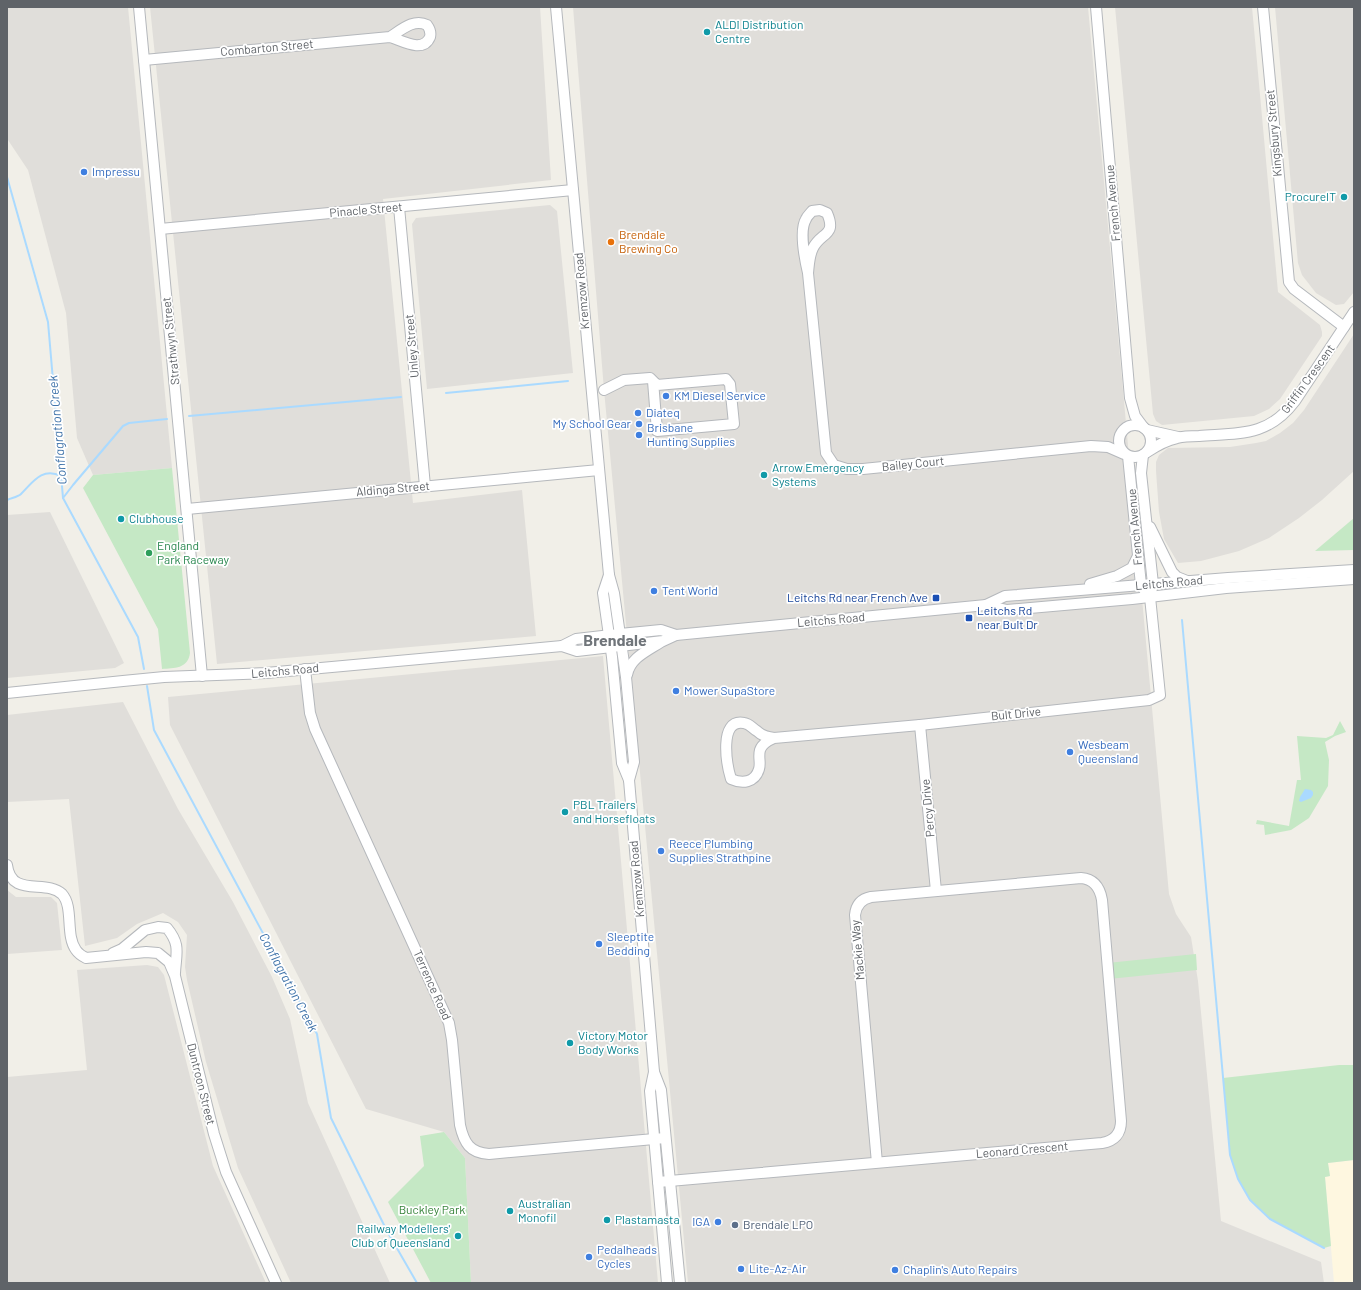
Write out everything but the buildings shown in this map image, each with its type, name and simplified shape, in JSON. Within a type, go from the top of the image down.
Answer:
[{"type":"street","name":"Strathwyn Street","points":[[139,7],[202,676]]},
{"type":"street","name":"Kremzow Road","points":[[556,7],[609,574],[614,593],[622,645],[634,762],[630,780],[654,1072],[661,1090],[680,1283]]},
{"type":"street","name":"French Avenue","points":[[1096,7],[1130,398],[1135,416],[1146,429]]},
{"type":"street","name":"Kingsbury Street","points":[[1263,7],[1289,282],[1294,289],[1344,327]]},
{"type":"street","name":"Combarton Street","points":[[144,60],[390,37]]},
{"type":"street","name":"Pinacle Street","points":[[160,229],[573,190]]},
{"type":"street","name":"Unley Street","points":[[399,207],[426,486]]},
{"type":"street","name":"Bailey Court","points":[[808,273],[810,255],[814,246],[829,231],[831,223],[827,213],[820,210],[812,211],[806,219],[803,228],[826,454],[834,465],[847,469],[863,469],[1091,446],[1108,447],[1126,455]]},
{"type":"street","name":"Griffin Crescent","points":[[1146,429],[1178,437],[1243,433],[1255,431],[1276,421],[1295,401],[1354,312]]},
{"type":"street","points":[[604,390],[624,380],[650,378],[653,381],[657,386],[726,379],[730,384],[734,424],[657,431],[653,381]]},
{"type":"street","name":"French Avenue","points":[[1123,430],[1130,398]]},
{"type":"street","points":[[1134,425],[1146,429],[1151,442],[1145,453],[1138,457],[1126,455],[1119,446],[1119,436],[1123,430],[1134,425]]},
{"type":"street","name":"Bailey Court","points":[[1091,446],[1108,441],[1123,430]]},
{"type":"street","name":"Griffin Crescent","points":[[1145,453],[1178,437]]},
{"type":"street","name":"French Avenue","points":[[1145,453],[1141,473],[1147,520],[1152,584],[1150,597]]},
{"type":"street","name":"French Avenue","points":[[1126,455],[1141,585]]},
{"type":"street","name":"Aldinga Street","points":[[187,509],[599,470]]},
{"type":"street","points":[[1147,520],[1172,572],[1177,577],[1188,581]]},
{"type":"street","points":[[1050,592],[1098,583],[1117,576],[1132,568],[1138,556]]},
{"type":"street","name":"Leitchs Road","points":[[986,605],[1005,596],[1188,581],[1354,570]]},
{"type":"street","name":"Kremzow Road","points":[[609,574],[603,593],[622,763],[630,780]]},
{"type":"street","name":"Leitchs Road","points":[[7,693],[123,681],[266,673],[562,646],[577,650],[663,641],[676,635],[986,605],[1007,610],[1150,597],[1226,588],[1354,579]]},
{"type":"street","points":[[1141,585],[1150,597]]},
{"type":"street","name":"Bult Drive","points":[[774,738],[765,742],[760,749],[760,768],[756,776],[748,781],[739,783],[731,779],[728,770],[726,737],[729,729],[742,722],[751,725],[757,732],[764,736],[774,738],[920,725],[1149,700],[1160,695],[1150,597]]},
{"type":"street","name":"Leitchs Road","points":[[562,646],[576,639],[608,635],[661,630],[676,635]]},
{"type":"street","points":[[626,677],[628,668],[637,657],[663,641]]},
{"type":"street","name":"Terrence Road","points":[[305,669],[309,708],[314,725],[449,1023],[460,1125],[465,1141],[476,1151],[489,1154],[665,1138]]},
{"type":"street","name":"Percy Drive","points":[[920,725],[936,891]]},
{"type":"street","name":"Duntroon Street","points":[[7,865],[8,872],[17,882],[28,887],[54,889],[62,894],[66,901],[72,942],[76,951],[86,958],[146,952],[158,953],[169,962],[175,976],[214,1134],[226,1172],[276,1283]]},
{"type":"street","name":"Mackie Way","points":[[877,1163],[855,915],[855,910],[860,903],[868,898],[936,891],[1081,878],[1094,882]]},
{"type":"street","name":"Leonard Crescent","points":[[658,1182],[1102,1143],[1111,1140],[1116,1136],[1120,1129],[1121,1121],[1102,900],[1099,889],[1094,882]]},
{"type":"street","points":[[107,956],[122,949],[145,930],[158,927],[167,928],[174,936],[178,946],[175,976]]},
{"type":"street","points":[[145,930],[140,941],[141,948],[146,952]]},
{"type":"street","name":"Kremzow Road","points":[[654,1072],[650,1091],[667,1283]]},
{"type":"shaded area","points":[[7,7],[128,7],[172,468],[93,475],[77,438],[66,313],[28,170],[8,140]]},
{"type":"shaded area","points":[[150,7],[540,7],[551,180],[383,199],[413,503],[522,490],[536,636],[217,664]]},
{"type":"shaded area","points":[[573,7],[1088,7],[1169,894],[1176,914],[1191,937],[1198,981],[1221,1221],[1321,1262],[1324,1283],[688,1283],[604,390]]},
{"type":"shaded area","points":[[1115,7],[1252,7],[1278,292],[1320,325],[1322,332],[1322,336],[1280,399],[1269,409],[1254,416],[1162,425],[1156,421],[1153,414]]},
{"type":"shaded area","points":[[1275,7],[1354,7],[1354,292],[1344,304],[1336,305],[1316,293],[1302,275],[1298,263]]},
{"type":"shaded area","points":[[550,205],[557,211],[573,373],[427,389],[412,224],[416,218]]},
{"type":"shaded area","points":[[1354,334],[1354,471],[1322,500],[1299,518],[1269,538],[1239,551],[1201,561],[1178,563],[1164,539],[1159,512],[1156,462],[1159,455],[1168,448],[1230,447],[1256,443],[1266,441],[1280,433],[1293,423],[1304,410]]},
{"type":"shaded area","points":[[50,512],[124,663],[115,668],[7,678],[7,515]]},
{"type":"shaded area","points":[[603,656],[658,1283],[471,1283],[465,1158],[444,1132],[366,1109],[170,725],[168,697]]},
{"type":"shaded area","points":[[123,702],[178,809],[233,902],[272,977],[290,1019],[308,1103],[390,1283],[291,1283],[238,1168],[206,1062],[185,967],[187,935],[178,922],[163,913],[137,924],[117,938],[85,946],[69,799],[7,802],[7,715]]},
{"type":"shaded area","points":[[7,890],[16,897],[51,897],[57,903],[62,950],[7,954]]},
{"type":"shaded area","points":[[147,965],[158,967],[164,975],[213,1166],[266,1283],[7,1283],[7,1077],[87,1070],[77,970]]},
{"type":"shaded area","points":[[1354,1160],[1354,1283],[1334,1283],[1325,1177],[1330,1176],[1328,1163]]},
{"type":"green space","name":"England Park Raceway","points":[[172,468],[190,653],[189,658],[180,667],[162,669],[158,629],[83,488],[93,475]]},
{"type":"green space","points":[[1354,518],[1354,550],[1315,551]]},
{"type":"green space","points":[[1340,721],[1346,732],[1325,742],[1329,760],[1328,786],[1309,818],[1291,830],[1265,835],[1264,825],[1256,824],[1257,820],[1289,826],[1297,780],[1301,780],[1297,736],[1326,738],[1333,735]]},
{"type":"green space","points":[[1196,954],[1197,970],[1109,979],[1107,963]]},
{"type":"green space","points":[[1339,1065],[1354,1065],[1354,1160],[1328,1163],[1330,1176],[1325,1177],[1331,1246],[1324,1248],[1270,1219],[1250,1200],[1238,1179],[1230,1156],[1223,1078]]},
{"type":"green space","name":"Buckley Park","points":[[444,1132],[465,1158],[471,1283],[431,1283],[388,1202],[424,1166],[420,1136]]},
{"type":"water","points":[[1305,789],[1311,790],[1313,795],[1311,798],[1301,802],[1299,801],[1300,797]]},
{"type":"waterway","name":"Conflagration Creek","points":[[7,177],[48,322],[63,498],[138,637],[144,669]]},
{"type":"waterway","points":[[446,393],[568,381]]},
{"type":"waterway","points":[[189,416],[401,397]]},
{"type":"waterway","points":[[63,498],[123,426],[129,423],[167,419]]},
{"type":"waterway","points":[[7,500],[20,495],[38,477],[48,473],[61,476]]},
{"type":"waterway","points":[[1182,620],[1230,1155],[1238,1179],[1250,1200],[1270,1219],[1324,1248]]},
{"type":"waterway","name":"Conflagration Creek","points":[[147,686],[154,730],[317,1034],[331,1118],[387,1231],[417,1283]]},
{"type":"place","name":"ALDI Distribution Centre","points":[[707,32]]},
{"type":"place","name":"Impressu","points":[[84,172]]},
{"type":"place","name":"ProcureIT","points":[[1344,197]]},
{"type":"place","name":"Brendale Brewing Co","points":[[611,242]]},
{"type":"place","name":"KM Diesel Service","points":[[666,396]]},
{"type":"place","name":"Diateq","points":[[638,413]]},
{"type":"place","name":"My School Gear","points":[[639,424]]},
{"type":"place","name":"Brisbane Hunting Supplies","points":[[639,435]]},
{"type":"place","name":"Arrow Emergency Systems","points":[[764,475]]},
{"type":"place","name":"Clubhouse","points":[[121,519]]},
{"type":"place","name":"England Park Raceway","points":[[149,553]]},
{"type":"place","name":"Tent World","points":[[654,591]]},
{"type":"place","name":"Leitchs Rd near French Ave","points":[[936,598]]},
{"type":"place","name":"Leitchs Rd near Bult Dr","points":[[969,618]]},
{"type":"place","name":"Mower SupaStore","points":[[676,691]]},
{"type":"place","name":"Wesbeam Queensland","points":[[1070,752]]},
{"type":"place","name":"PBL Trailers and Horsefloats","points":[[565,812]]},
{"type":"place","name":"Reece Plumbing Supplies Strathpine","points":[[661,851]]},
{"type":"place","name":"Sleeptite Bedding","points":[[599,944]]},
{"type":"place","name":"Victory Motor Body Works","points":[[570,1043]]},
{"type":"place","name":"Australian Monofil","points":[[510,1211]]},
{"type":"place","name":"Plastamasta","points":[[607,1220]]},
{"type":"place","name":"IGA","points":[[718,1222]]},
{"type":"place","name":"Brendale LPO","points":[[735,1225]]},
{"type":"place","name":"Railway Modellers' Club of Queensland","points":[[458,1236]]},
{"type":"place","name":"Pedalheads Cycles","points":[[589,1257]]},
{"type":"place","name":"Lite-Az-Air","points":[[741,1269]]},
{"type":"place","name":"Chaplin's Auto Repairs","points":[[895,1270]]},
{"type":"district","name":"Brendale","points":[[615,640]]}]
